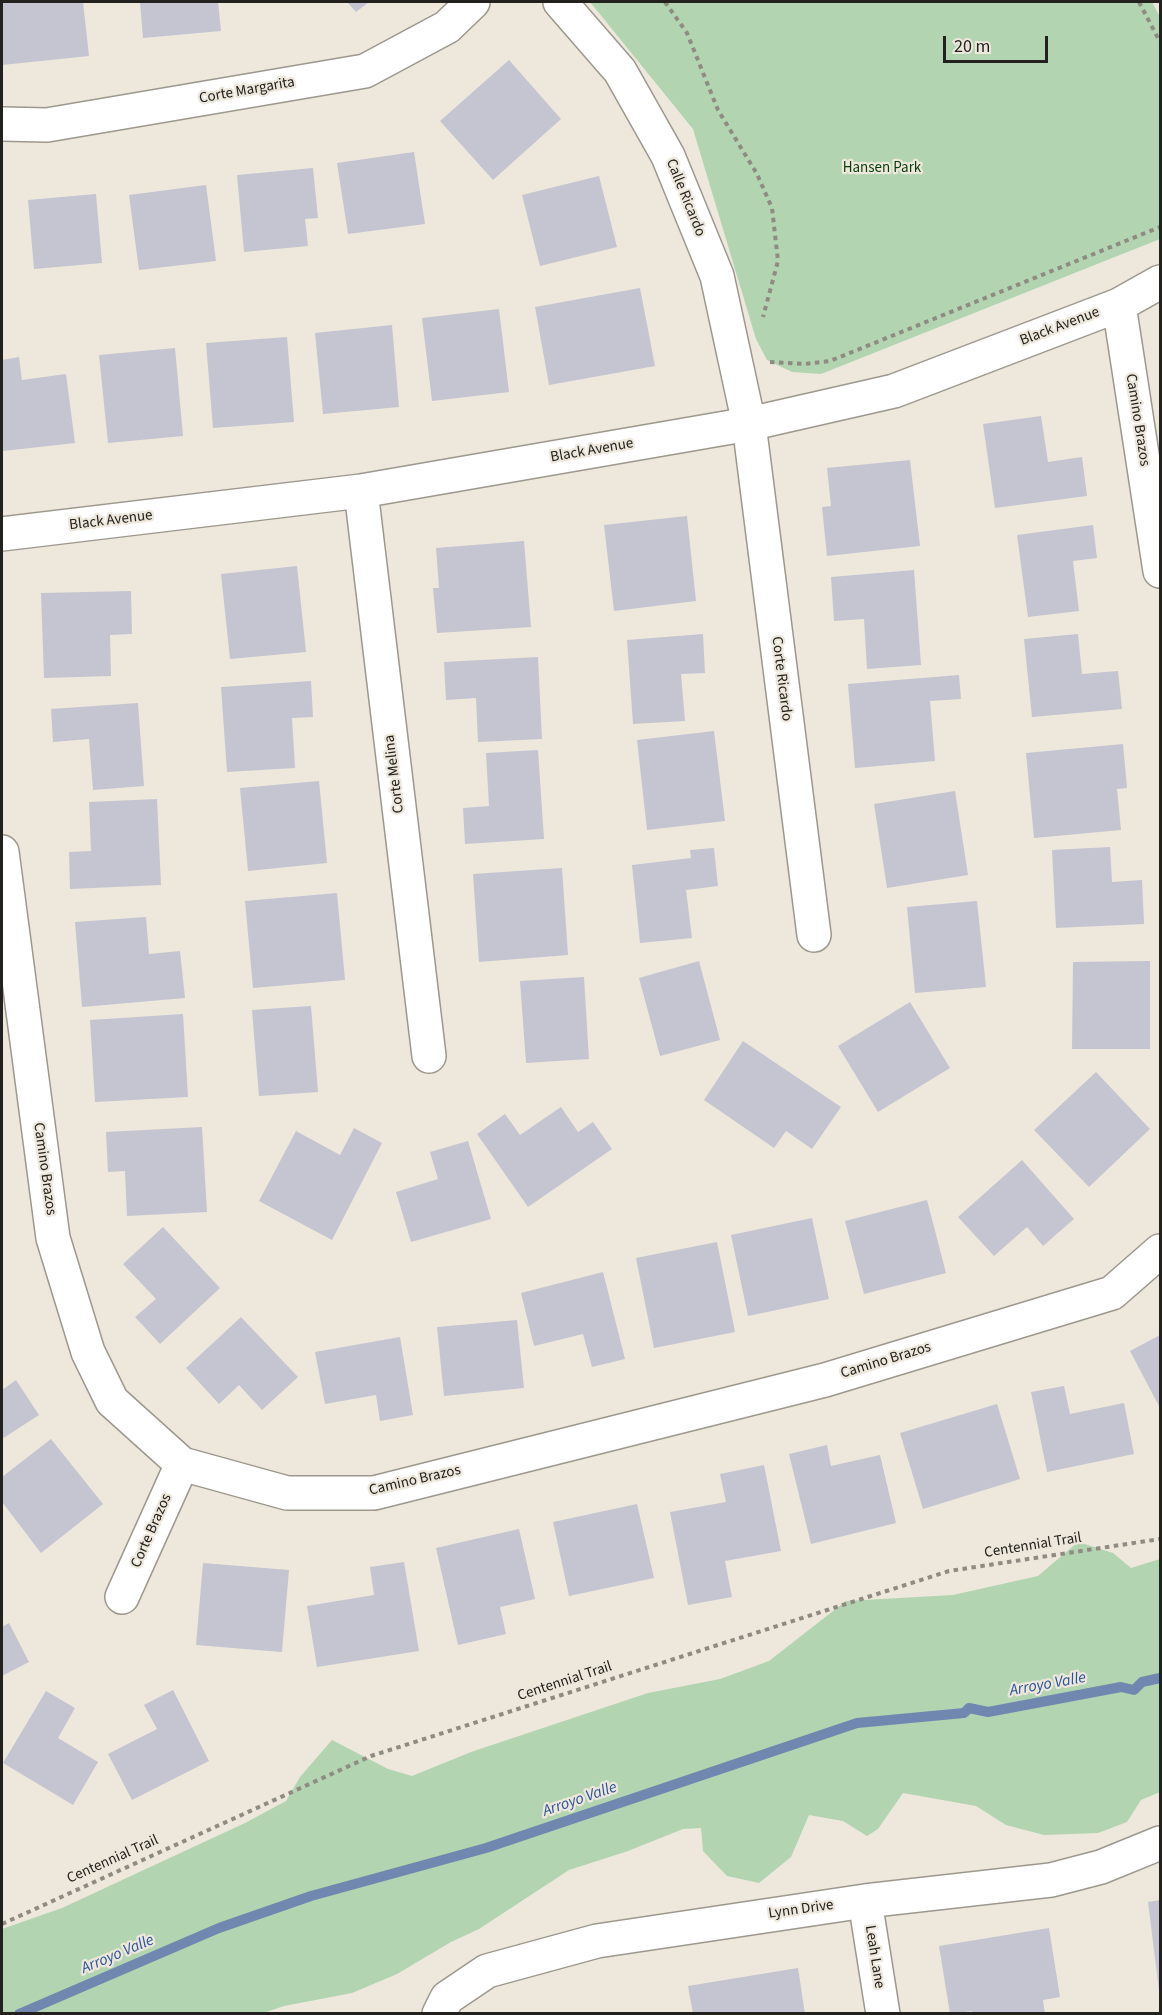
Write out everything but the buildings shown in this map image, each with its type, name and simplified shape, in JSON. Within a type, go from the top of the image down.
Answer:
[{"type":"street","name":"Corte Margarita","points":[[2,124],[47,125],[365,71],[447,27],[473,2]]},
{"type":"street","name":"Calle Ricardo","points":[[560,2],[620,71],[668,156],[717,276],[749,424]]},
{"type":"street","name":"Black Avenue","points":[[2,534],[361,491],[749,424],[894,391],[1119,305],[1161,282]]},
{"type":"street","name":"Camino Brazos","points":[[1119,305],[1161,571]]},
{"type":"street","name":"Corte Ricardo","points":[[749,424],[814,935]]},
{"type":"street","name":"Corte Melina","points":[[361,491],[429,1056]]},
{"type":"street","name":"Camino Brazos","points":[[2,852],[53,1238],[88,1352],[112,1401],[182,1464],[287,1493],[374,1492],[825,1380],[1112,1293],[1161,1251]]},
{"type":"street","name":"Corte Brazos","points":[[122,1598],[182,1464]]},
{"type":"street","name":"Lynn Drive","points":[[443,2006],[487,1971],[597,1941],[865,1901],[1050,1880],[1101,1867],[1161,1843]]},
{"type":"street","name":"Leah Lane","points":[[865,1901],[884,2013]]},
{"type":"path","points":[[665,2],[687,33],[718,110],[757,174],[772,208],[778,261],[762,327]]},
{"type":"path","points":[[1139,2],[1161,42]]},
{"type":"path","points":[[768,351],[770,362],[805,364],[830,361],[1161,227]]},
{"type":"path","name":"Centennial Trail","points":[[2,1923],[371,1756],[950,1571],[1161,1539]]},
{"type":"green space","name":"Hansen Park","points":[[590,2],[1152,2],[1160,17],[1160,239],[821,374],[792,372],[767,360],[756,339],[693,129]]},
{"type":"green space","points":[[1078,1542],[1113,1553],[1131,1568],[1160,1559],[1160,1792],[1141,1800],[1127,1822],[1098,1833],[1044,1835],[1006,1825],[976,1806],[903,1793],[878,1829],[867,1836],[843,1821],[809,1815],[791,1857],[759,1883],[727,1876],[703,1851],[701,1828],[683,1829],[628,1851],[569,1870],[479,1929],[451,1942],[397,1974],[352,1993],[284,2006],[263,2013],[2,2013],[2,1929],[62,1908],[245,1823],[286,1801],[300,1777],[332,1740],[388,1769],[412,1776],[471,1752],[648,1693],[720,1679],[769,1661],[846,1601],[953,1595],[1038,1576]]},
{"type":"waterway","name":"Arroyo Valle","points":[[19,2014],[219,1928],[311,1896],[486,1848],[857,1723],[964,1713],[969,1708],[988,1712],[1121,1687],[1134,1690],[1142,1682],[1160,1678]]}]
